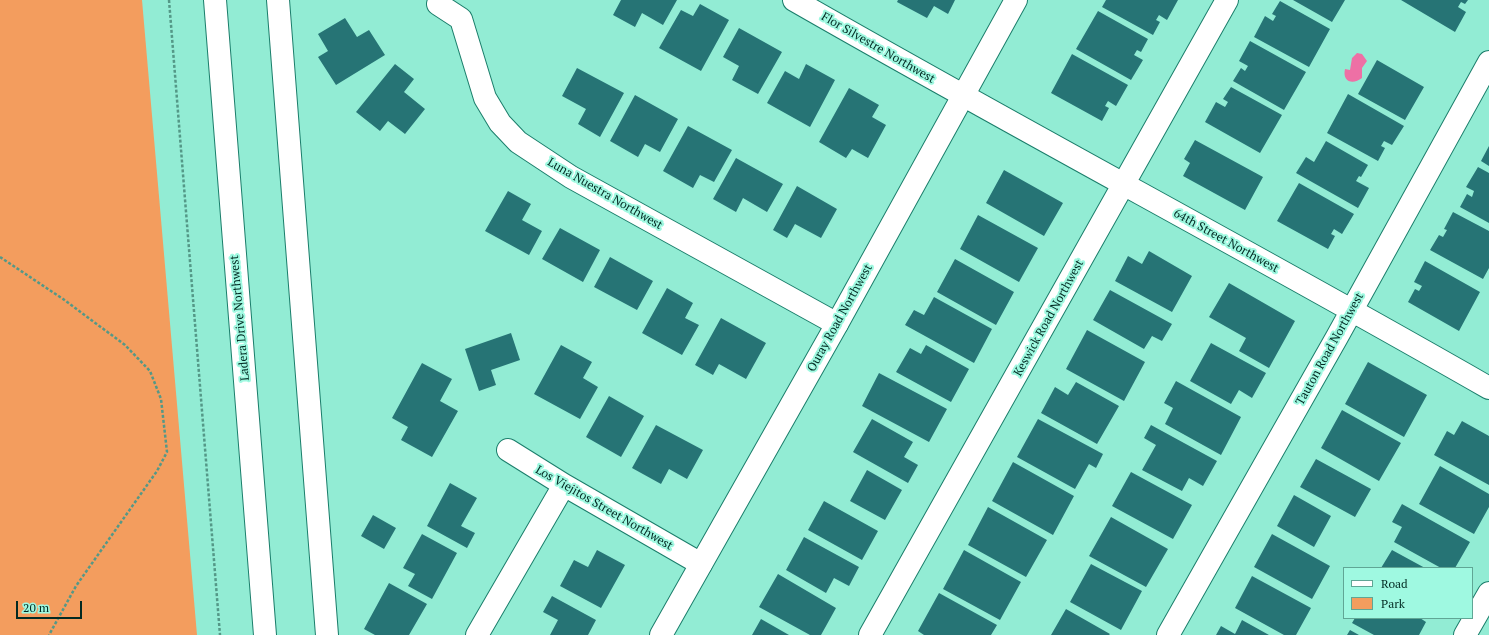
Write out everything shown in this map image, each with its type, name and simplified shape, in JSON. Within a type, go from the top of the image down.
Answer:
[{"type":"street","name":"Ladera Drive Northwest","points":[[215,0],[265,635]]},
{"type":"street","points":[[278,0],[327,635]]},
{"type":"street","name":"Flor Silvestre Northwest","points":[[794,0],[962,97]]},
{"type":"street","name":"Ouray Road Northwest","points":[[661,635],[837,324],[1016,0]]},
{"type":"street","name":"Keswick Road Northwest","points":[[870,635],[1125,185],[1227,0]]},
{"type":"street","name":"Luna Nuestra Northwest","points":[[438,4],[461,19],[485,98],[500,123],[518,142],[571,176],[837,324]]},
{"type":"street","name":"Tauton Road Northwest","points":[[1168,635],[1352,310],[1489,62]]},
{"type":"street","name":"64th Street Northwest","points":[[962,97],[1352,310],[1489,388]]},
{"type":"street","name":"Los Viejitos Street Northwest","points":[[508,450],[564,485],[702,564]]},
{"type":"street","points":[[477,635],[564,485]]},
{"type":"street","points":[[1465,635],[1489,593]]},
{"type":"path","points":[[168,0],[220,635]]},
{"type":"path","points":[[0,257],[63,299],[125,345],[150,371],[161,399],[167,452],[157,471],[76,586],[49,635]]},
{"type":"green space","points":[[0,0],[142,0],[197,635],[0,635]]},
{"type":"shaded area","points":[[1357,53],[1362,54],[1367,61],[1362,68],[1362,78],[1352,82],[1345,77],[1344,73],[1345,69],[1350,70],[1352,58]]},
{"type":"building","points":[[621,0],[677,0],[663,25],[642,13],[635,27],[613,15]]},
{"type":"building","points":[[898,0],[955,0],[948,14],[934,6],[927,18],[897,2]]},
{"type":"building","points":[[1106,0],[1178,0],[1167,20],[1159,15],[1156,20],[1160,22],[1153,35],[1102,7]]},
{"type":"building","points":[[1293,0],[1345,0],[1332,22]]},
{"type":"building","points":[[1401,0],[1468,0],[1465,4],[1461,2],[1458,7],[1466,12],[1455,32]]},
{"type":"building","points":[[1280,1],[1330,29],[1309,67],[1254,37],[1265,16],[1273,21],[1276,16],[1272,14]]},
{"type":"building","points":[[700,4],[729,20],[701,71],[659,48],[681,10],[693,16]]},
{"type":"building","points":[[1098,11],[1148,39],[1141,52],[1137,50],[1134,55],[1143,60],[1131,80],[1076,49]]},
{"type":"building","points":[[345,18],[357,37],[369,30],[385,55],[336,85],[318,57],[328,51],[318,34]]},
{"type":"building","points":[[739,28],[782,52],[758,94],[732,80],[739,66],[723,57]]},
{"type":"building","points":[[1250,41],[1306,72],[1284,110],[1233,81],[1241,68],[1245,71],[1248,66],[1239,61]]},
{"type":"building","points":[[1072,54],[1128,85],[1116,106],[1108,101],[1105,106],[1109,108],[1102,121],[1051,93]]},
{"type":"building","points":[[1377,60],[1424,87],[1405,120],[1358,94]]},
{"type":"building","points":[[395,64],[414,79],[404,92],[425,109],[405,134],[388,121],[380,131],[356,112]]},
{"type":"building","points":[[806,64],[835,80],[810,127],[767,103],[785,71],[799,79]]},
{"type":"building","points":[[577,68],[624,93],[600,137],[578,124],[586,109],[562,96]]},
{"type":"building","points":[[1231,87],[1282,115],[1260,153],[1205,122],[1216,102],[1225,107],[1228,102],[1223,99]]},
{"type":"building","points":[[849,88],[879,105],[872,117],[886,125],[868,158],[852,149],[846,158],[819,142]]},
{"type":"building","points":[[1348,94],[1404,126],[1392,145],[1384,141],[1381,146],[1385,148],[1378,161],[1327,133]]},
{"type":"building","points":[[635,95],[678,119],[660,152],[645,144],[638,157],[610,141]]},
{"type":"building","points":[[688,126],[732,150],[714,182],[700,175],[693,188],[663,171]]},
{"type":"building","points":[[1195,140],[1263,177],[1245,210],[1183,176],[1190,163],[1184,159]]},
{"type":"building","points":[[1326,141],[1368,165],[1361,177],[1359,176],[1356,181],[1369,188],[1358,208],[1296,173],[1306,157],[1314,162]]},
{"type":"building","points":[[1489,146],[1489,166],[1481,161]]},
{"type":"building","points":[[736,158],[783,184],[767,212],[743,198],[736,212],[713,199]]},
{"type":"building","points":[[1478,167],[1489,173],[1489,223],[1460,207],[1467,194],[1472,197],[1474,191],[1466,187]]},
{"type":"building","points":[[1004,170],[1063,203],[1044,236],[986,203]]},
{"type":"building","points":[[1299,183],[1354,214],[1342,234],[1334,229],[1331,234],[1335,236],[1328,249],[1277,221]]},
{"type":"building","points":[[797,186],[837,209],[821,238],[795,224],[787,238],[773,230]]},
{"type":"building","points":[[508,191],[531,204],[522,220],[542,231],[529,255],[485,231]]},
{"type":"building","points":[[1453,212],[1489,231],[1489,268],[1483,279],[1430,250],[1439,235],[1443,237],[1447,230],[1444,229]]},
{"type":"building","points":[[978,215],[1038,248],[1019,282],[960,249]]},
{"type":"building","points":[[560,228],[600,250],[583,282],[542,259]]},
{"type":"building","points":[[1149,251],[1192,276],[1172,312],[1115,281],[1128,256],[1142,264]]},
{"type":"building","points":[[610,257],[653,281],[637,310],[594,287]]},
{"type":"building","points":[[955,259],[1014,292],[996,325],[937,292]]},
{"type":"building","points":[[1425,261],[1480,292],[1459,331],[1408,302],[1415,289],[1419,291],[1422,286],[1414,282]]},
{"type":"building","points":[[1229,283],[1295,321],[1269,368],[1239,351],[1246,338],[1209,317]]},
{"type":"building","points":[[667,288],[693,303],[685,318],[699,325],[682,355],[642,333]]},
{"type":"building","points":[[1110,290],[1172,324],[1162,341],[1152,336],[1144,349],[1093,320]]},
{"type":"building","points":[[934,297],[992,329],[974,363],[905,325],[914,310],[924,315]]},
{"type":"building","points":[[721,318],[766,343],[746,379],[719,364],[713,375],[695,365]]},
{"type":"building","points":[[1087,330],[1145,362],[1124,401],[1066,369]]},
{"type":"building","points":[[511,333],[520,360],[491,370],[496,385],[479,391],[465,349]]},
{"type":"building","points":[[1211,343],[1266,373],[1252,398],[1239,390],[1231,404],[1190,381]]},
{"type":"building","points":[[561,345],[592,362],[583,378],[598,387],[580,419],[534,394]]},
{"type":"building","points":[[926,345],[969,369],[951,402],[896,372],[910,348],[921,354]]},
{"type":"building","points":[[1368,362],[1427,395],[1404,437],[1345,404]]},
{"type":"building","points":[[422,363],[452,379],[440,401],[458,411],[432,457],[401,440],[408,427],[392,418]]},
{"type":"building","points":[[879,373],[947,409],[929,442],[862,406]]},
{"type":"building","points":[[1176,381],[1241,417],[1221,455],[1165,424],[1173,408],[1164,403]]},
{"type":"building","points":[[1076,382],[1119,406],[1097,444],[1041,413],[1055,387],[1068,395]]},
{"type":"building","points":[[609,396],[644,416],[621,457],[586,437]]},
{"type":"building","points":[[1342,410],[1401,443],[1379,481],[1321,448]]},
{"type":"building","points":[[872,419],[913,442],[904,457],[918,465],[908,483],[853,452]]},
{"type":"building","points":[[1038,419],[1103,454],[1096,468],[1089,464],[1075,489],[1017,457]]},
{"type":"building","points":[[1462,421],[1489,436],[1489,485],[1434,455],[1447,431],[1454,435]]},
{"type":"building","points":[[656,425],[703,450],[687,479],[669,469],[661,484],[632,468]]},
{"type":"building","points":[[1151,425],[1217,461],[1203,486],[1189,478],[1182,491],[1142,470],[1156,445],[1144,438]]},
{"type":"building","points":[[1316,459],[1371,489],[1355,517],[1300,487]]},
{"type":"building","points":[[1013,462],[1074,496],[1053,535],[992,501]]},
{"type":"building","points":[[1440,466],[1489,494],[1489,507],[1474,534],[1419,504]]},
{"type":"building","points":[[867,470],[902,490],[885,520],[850,501]]},
{"type":"building","points":[[1131,472],[1192,505],[1173,539],[1112,506]]},
{"type":"building","points":[[450,483],[477,498],[461,526],[475,533],[467,548],[427,526]]},
{"type":"building","points":[[1294,495],[1331,516],[1314,547],[1277,526]]},
{"type":"building","points":[[824,501],[878,531],[862,560],[808,530]]},
{"type":"building","points":[[1402,504],[1470,542],[1456,567],[1439,567],[1394,542],[1402,527],[1392,522]]},
{"type":"building","points":[[988,507],[1047,540],[1026,577],[968,545]]},
{"type":"building","points":[[373,515],[396,528],[384,549],[361,536]]},
{"type":"building","points":[[1111,517],[1168,549],[1146,587],[1089,556]]},
{"type":"building","points":[[422,534],[457,553],[432,599],[408,586],[415,574],[403,568]]},
{"type":"building","points":[[1272,534],[1330,566],[1312,599],[1254,567]]},
{"type":"building","points":[[804,537],[859,567],[849,586],[834,578],[826,593],[786,570]]},
{"type":"building","points":[[597,550],[625,565],[601,608],[560,586],[574,560],[588,567]]},
{"type":"building","points":[[964,550],[1021,582],[1000,620],[943,589]]},
{"type":"building","points":[[1392,550],[1423,567],[1382,567]]},
{"type":"building","points":[[1091,564],[1142,591],[1121,630],[1070,602]]},
{"type":"building","points":[[778,574],[836,608],[821,635],[810,635],[759,607]]},
{"type":"building","points":[[1252,576],[1311,608],[1296,635],[1284,635],[1235,608]]},
{"type":"building","points":[[389,583],[427,604],[409,635],[375,635],[364,629]]},
{"type":"building","points":[[939,593],[997,625],[991,635],[924,635],[918,631]]},
{"type":"building","points":[[552,596],[596,620],[588,635],[550,635],[558,620],[543,612]]},
{"type":"building","points":[[1066,609],[1110,634],[1051,635]]},
{"type":"building","points":[[761,619],[789,635],[752,635]]},
{"type":"building","points":[[1354,619],[1422,619],[1426,622],[1419,635],[1374,635],[1352,623]]},
{"type":"building","points":[[1242,620],[1269,635],[1216,635],[1221,626],[1235,634]]},
{"type":"building","points":[[1350,630],[1359,635],[1347,635]]}]
